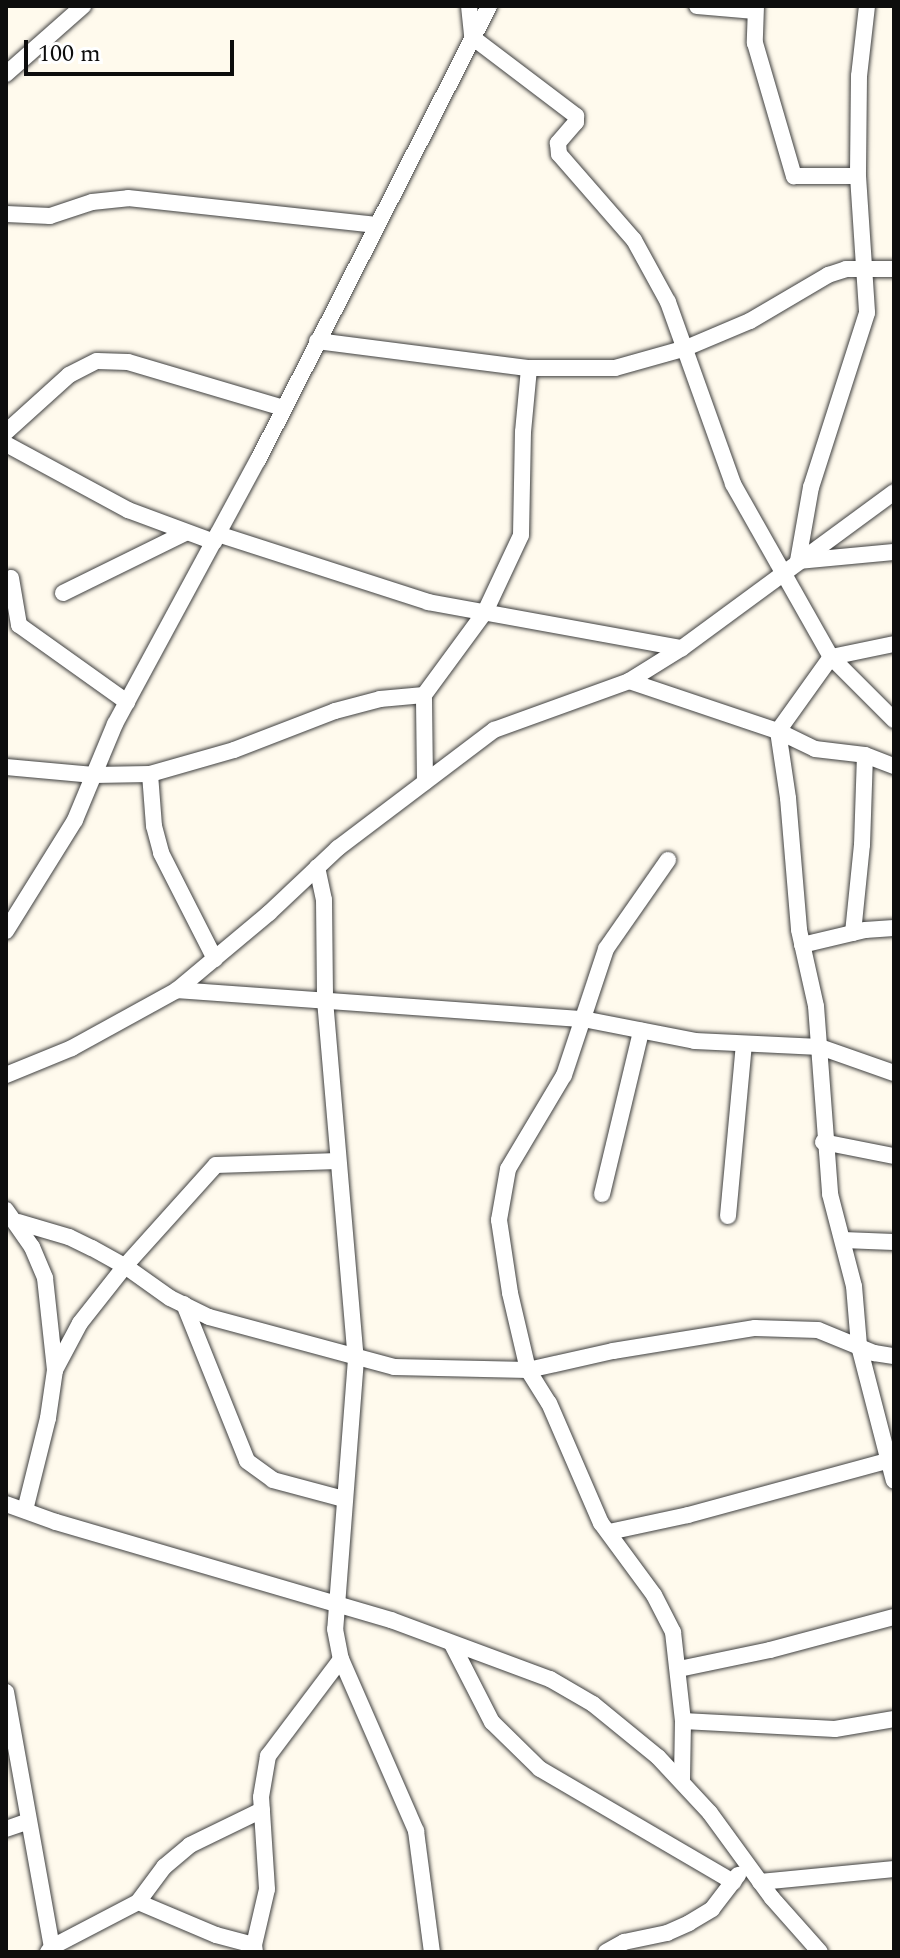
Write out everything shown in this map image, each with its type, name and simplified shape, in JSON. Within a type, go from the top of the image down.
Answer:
[{"type":"street","points":[[6,74],[83,6]]},
{"type":"street","points":[[469,6],[472,37],[572,110],[576,122],[558,143],[559,154],[634,240],[668,302],[733,484],[792,566],[831,657],[894,720]]},
{"type":"street","points":[[6,931],[75,820],[127,702],[216,538],[489,6]]},
{"type":"street","points":[[697,6],[755,8],[755,43],[794,176],[858,176]]},
{"type":"street","points":[[792,566],[811,487],[867,313],[858,176],[859,76],[867,6]]},
{"type":"street","points":[[6,214],[50,216],[92,202],[128,198],[375,225]]},
{"type":"street","points":[[317,341],[529,368],[615,368],[686,348],[750,321],[828,275],[846,269],[866,272],[894,269]]},
{"type":"street","points":[[6,432],[69,375],[97,361],[128,362],[283,408]]},
{"type":"street","points":[[425,782],[424,695],[485,612],[521,535],[523,432],[529,368]]},
{"type":"street","points":[[6,444],[128,510],[185,533],[216,538],[428,602],[682,648]]},
{"type":"street","points":[[6,1075],[72,1048],[177,990],[317,867],[494,730],[629,681],[682,648],[894,492]]},
{"type":"street","points":[[63,593],[185,533]]},
{"type":"street","points":[[792,566],[894,552]]},
{"type":"street","points":[[11,578],[13,627],[127,702]]},
{"type":"street","points":[[894,644],[831,657],[778,731],[788,798],[802,945],[816,1006],[823,1142],[830,1194],[854,1286],[859,1346],[894,1481]]},
{"type":"street","points":[[629,681],[778,731],[815,749],[865,755],[894,766]]},
{"type":"street","points":[[6,767],[94,775],[150,774],[234,750],[335,711],[380,699],[424,695]]},
{"type":"street","points":[[853,933],[862,845],[865,755]]},
{"type":"street","points":[[150,774],[154,826],[161,853],[215,959]]},
{"type":"street","points":[[668,860],[606,949],[564,1075],[533,1124],[503,1183],[499,1220],[501,1246],[528,1370],[549,1403],[591,1502],[665,1612],[673,1632],[683,1721],[682,1781]]},
{"type":"street","points":[[317,867],[324,900],[325,1000],[356,1359],[336,1606],[341,1659],[416,1831],[432,1952]]},
{"type":"street","points":[[802,945],[853,933],[894,928]]},
{"type":"street","points":[[177,990],[583,1019],[641,1031],[744,1045],[820,1047],[894,1073]]},
{"type":"street","points":[[602,1194],[641,1031]]},
{"type":"street","points":[[728,1216],[744,1045]]},
{"type":"street","points":[[823,1142],[894,1156]]},
{"type":"street","points":[[55,1370],[80,1323],[125,1266],[216,1165],[338,1161]]},
{"type":"street","points":[[12,1216],[69,1237],[125,1266],[209,1317],[394,1367],[528,1370],[613,1351],[755,1328],[818,1330],[894,1356]]},
{"type":"street","points":[[12,1216],[45,1278],[55,1370],[48,1418],[25,1510]]},
{"type":"street","points":[[843,1240],[894,1242]]},
{"type":"street","points":[[184,1304],[247,1461],[273,1480],[344,1499]]},
{"type":"street","points":[[609,1532],[688,1515],[887,1461]]},
{"type":"street","points":[[6,1504],[56,1522],[391,1620],[550,1679],[621,1724],[682,1781],[760,1882],[820,1952]]},
{"type":"street","points":[[679,1669],[770,1650],[894,1617]]},
{"type":"street","points":[[452,1644],[492,1722],[540,1769],[733,1882]]},
{"type":"street","points":[[138,1902],[255,1948],[267,1889],[262,1779],[268,1756],[341,1659]]},
{"type":"street","points":[[6,1695],[51,1950],[138,1902],[164,1867],[190,1845],[262,1810]]},
{"type":"street","points":[[683,1721],[835,1729],[894,1719]]},
{"type":"street","points":[[6,1829],[29,1821]]},
{"type":"street","points":[[606,1952],[624,1942],[667,1933],[712,1909],[747,1864]]},
{"type":"street","points":[[760,1882],[894,1869]]}]
